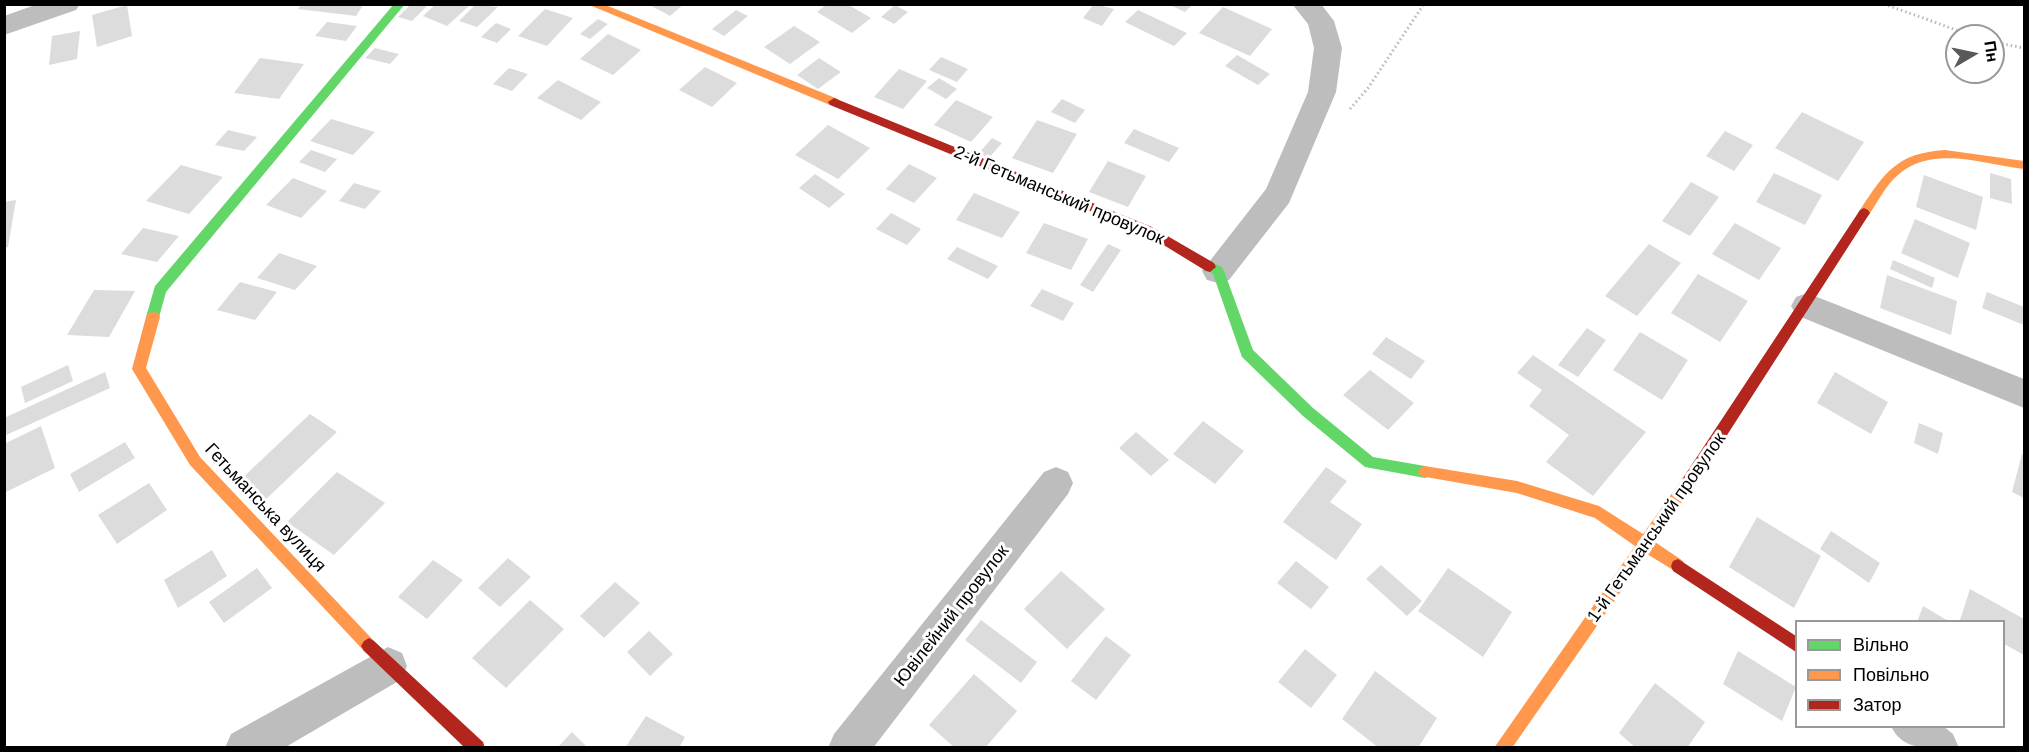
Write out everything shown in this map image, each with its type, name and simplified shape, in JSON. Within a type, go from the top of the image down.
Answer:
[{"type":"street","points":[[4,26],[67,4]]},
{"type":"street","name":"Гетьманська вулиця","points":[[400,4],[160,290],[140,369],[195,461],[388,666],[477,747]]},
{"type":"street","name":"2-й Гетьманський провулок","points":[[592,4],[1148,230],[1218,271]]},
{"type":"street","points":[[1305,4],[1321,21],[1328,48],[1322,92],[1278,195],[1218,271],[1247,353],[1308,412],[1370,463],[1517,487],[1599,513],[1795,644]]},
{"type":"street","name":"1-й Гетьманський провулок","points":[[1502,747],[1647,547],[1807,306],[1885,180],[1903,164],[1925,156],[1957,156],[2025,165]]},
{"type":"street","points":[[1807,306],[2025,394]]},
{"type":"street","name":"Ювілейний провулок","points":[[848,747],[1056,483]]},
{"type":"street","points":[[244,747],[388,666]]},
{"type":"street","points":[[1913,728],[1939,747]]},
{"type":"path","points":[[1884,4],[1945,26]]},
{"type":"path","points":[[2005,44],[2025,48]]},
{"type":"building","points":[[301,4],[364,4],[356,16],[298,9]]},
{"type":"building","points":[[411,4],[429,4],[412,21],[398,17]]},
{"type":"building","points":[[436,4],[471,4],[447,26],[423,16]]},
{"type":"building","points":[[476,4],[498,7],[477,27],[459,21]]},
{"type":"building","points":[[648,4],[684,4],[670,16]]},
{"type":"building","points":[[827,4],[847,4],[871,18],[852,33],[817,12]]},
{"type":"building","points":[[1094,4],[1114,9],[1102,26],[1083,18]]},
{"type":"building","points":[[1168,4],[1193,4],[1185,12]]},
{"type":"building","points":[[127,5],[132,36],[97,47],[92,15]]},
{"type":"building","points":[[895,5],[908,12],[894,24],[881,17]]},
{"type":"building","points":[[1223,7],[1272,29],[1250,56],[1199,33]]},
{"type":"building","points":[[545,9],[573,18],[547,46],[518,36]]},
{"type":"building","points":[[736,10],[748,16],[724,36],[712,29]]},
{"type":"building","points":[[1138,10],[1187,33],[1174,46],[1125,22]]},
{"type":"building","points":[[598,19],[608,24],[590,39],[580,34]]},
{"type":"building","points":[[327,22],[357,26],[346,41],[315,36]]},
{"type":"building","points":[[496,23],[511,29],[497,43],[481,37]]},
{"type":"building","points":[[794,26],[820,42],[790,64],[764,47]]},
{"type":"building","points":[[80,31],[77,59],[49,65],[52,36]]},
{"type":"building","points":[[608,34],[641,50],[613,75],[580,59]]},
{"type":"building","points":[[375,48],[399,54],[390,64],[365,58]]},
{"type":"building","points":[[1237,55],[1270,74],[1258,85],[1225,66]]},
{"type":"building","points":[[941,57],[968,69],[957,82],[929,70]]},
{"type":"building","points":[[260,58],[304,64],[279,99],[234,93]]},
{"type":"building","points":[[819,58],[841,72],[818,89],[797,75]]},
{"type":"building","points":[[705,67],[737,83],[712,107],[679,90]]},
{"type":"building","points":[[509,68],[528,74],[512,91],[493,84]]},
{"type":"building","points":[[899,69],[927,81],[903,109],[874,97]]},
{"type":"building","points":[[939,78],[957,89],[946,99],[927,88]]},
{"type":"building","points":[[558,80],[601,102],[581,120],[537,98]]},
{"type":"building","points":[[1062,99],[1085,110],[1075,123],[1051,112]]},
{"type":"building","points":[[956,100],[993,117],[971,142],[934,125]]},
{"type":"building","points":[[1802,112],[1864,142],[1838,181],[1775,148]]},
{"type":"building","points":[[331,119],[375,132],[353,155],[310,141]]},
{"type":"building","points":[[1037,120],[1077,134],[1053,173],[1012,158]]},
{"type":"building","points":[[828,125],[870,148],[838,179],[795,155]]},
{"type":"building","points":[[1134,129],[1179,148],[1169,162],[1124,143]]},
{"type":"building","points":[[228,130],[257,137],[244,151],[215,145]]},
{"type":"building","points":[[1725,131],[1753,145],[1734,171],[1706,156]]},
{"type":"building","points":[[992,138],[1002,143],[989,158],[979,153]]},
{"type":"building","points":[[311,150],[337,159],[325,172],[299,162]]},
{"type":"building","points":[[1108,161],[1146,176],[1128,207],[1089,192]]},
{"type":"building","points":[[909,164],[937,178],[914,203],[886,189]]},
{"type":"building","points":[[181,165],[223,177],[189,214],[146,201]]},
{"type":"building","points":[[1774,173],[1822,195],[1805,225],[1756,202]]},
{"type":"building","points":[[1990,173],[2011,179],[2012,204],[1990,198]]},
{"type":"building","points":[[815,174],[845,194],[829,208],[799,188]]},
{"type":"building","points":[[1924,175],[1983,197],[1976,230],[1916,207]]},
{"type":"building","points":[[293,178],[327,191],[301,218],[266,205]]},
{"type":"building","points":[[1691,182],[1719,197],[1690,236],[1662,221]]},
{"type":"building","points":[[354,183],[381,191],[365,209],[339,201]]},
{"type":"building","points":[[974,193],[1020,212],[1002,238],[956,220]]},
{"type":"building","points":[[16,200],[8,247],[4,248],[4,202]]},
{"type":"building","points":[[891,213],[921,229],[907,245],[876,229]]},
{"type":"building","points":[[1915,219],[1970,243],[1958,278],[1901,253]]},
{"type":"building","points":[[1044,223],[1088,239],[1071,270],[1026,253]]},
{"type":"building","points":[[1735,223],[1781,248],[1759,280],[1712,254]]},
{"type":"building","points":[[143,228],[179,236],[157,262],[121,254]]},
{"type":"building","points":[[1108,244],[1121,250],[1093,292],[1080,285]]},
{"type":"building","points":[[1649,244],[1681,263],[1637,316],[1605,296]]},
{"type":"building","points":[[957,247],[998,266],[988,279],[947,259]]},
{"type":"building","points":[[279,253],[317,266],[295,290],[257,278]]},
{"type":"building","points":[[1893,260],[1935,278],[1932,288],[1890,269]]},
{"type":"building","points":[[1698,274],[1748,301],[1720,342],[1671,313]]},
{"type":"building","points":[[1887,275],[1957,301],[1951,335],[1880,308]]},
{"type":"building","points":[[240,282],[277,292],[255,320],[217,310]]},
{"type":"building","points":[[1042,289],[1074,303],[1063,321],[1030,306]]},
{"type":"building","points":[[94,290],[135,291],[109,337],[67,335]]},
{"type":"building","points":[[1987,292],[2024,307],[2024,325],[1982,308]]},
{"type":"building","points":[[1587,328],[1606,340],[1578,377],[1558,365]]},
{"type":"building","points":[[1640,332],[1688,360],[1662,400],[1613,370]]},
{"type":"building","points":[[1386,337],[1425,361],[1411,379],[1372,354]]},
{"type":"building","points":[[1533,355],[1646,432],[1593,496],[1546,462],[1569,435],[1529,406],[1542,390],[1517,373]]},
{"type":"building","points":[[68,365],[73,381],[25,403],[21,387]]},
{"type":"building","points":[[1370,370],[1414,403],[1388,430],[1343,395]]},
{"type":"building","points":[[105,372],[110,388],[4,436],[4,418]]},
{"type":"building","points":[[1835,372],[1888,402],[1871,434],[1817,403]]},
{"type":"building","points":[[310,414],[337,432],[264,501],[238,482]]},
{"type":"building","points":[[1203,421],[1244,451],[1215,484],[1173,454]]},
{"type":"building","points":[[1919,423],[1943,433],[1938,454],[1914,443]]},
{"type":"building","points":[[41,426],[55,468],[4,493],[4,444]]},
{"type":"building","points":[[1136,432],[1169,460],[1151,476],[1119,448]]},
{"type":"building","points":[[125,442],[135,458],[79,492],[70,474]]},
{"type":"building","points":[[2022,454],[2024,455],[2024,498],[2012,492]]},
{"type":"building","points":[[1326,467],[1347,481],[1330,502],[1362,524],[1336,560],[1283,522]]},
{"type":"building","points":[[337,472],[385,503],[334,555],[287,522]]},
{"type":"building","points":[[149,483],[167,510],[117,544],[98,515]]},
{"type":"building","points":[[1757,517],[1821,556],[1794,608],[1729,567]]},
{"type":"building","points":[[1831,531],[1880,563],[1869,583],[1820,549]]},
{"type":"building","points":[[212,550],[227,576],[178,608],[164,580]]},
{"type":"building","points":[[508,558],[531,577],[500,607],[478,588]]},
{"type":"building","points":[[433,560],[463,580],[427,619],[398,597]]},
{"type":"building","points":[[1296,561],[1329,587],[1311,609],[1277,583]]},
{"type":"building","points":[[1381,565],[1422,601],[1407,616],[1366,579]]},
{"type":"building","points":[[257,568],[272,588],[224,623],[209,602]]},
{"type":"building","points":[[1448,568],[1512,612],[1483,657],[1418,611]]},
{"type":"building","points":[[1061,571],[1105,609],[1067,649],[1024,609]]},
{"type":"building","points":[[615,582],[640,603],[604,638],[580,616]]},
{"type":"building","points":[[1970,589],[2024,619],[2024,655],[2005,645],[2005,620],[1960,620]]},
{"type":"building","points":[[530,600],[564,629],[506,688],[472,658]]},
{"type":"building","points":[[1923,606],[1947,620],[1918,620]]},
{"type":"building","points":[[981,620],[1037,662],[1021,683],[965,640]]},
{"type":"building","points":[[649,631],[673,654],[650,676],[627,652]]},
{"type":"building","points":[[1106,636],[1131,655],[1096,700],[1071,681]]},
{"type":"building","points":[[1305,649],[1337,675],[1311,708],[1278,682]]},
{"type":"building","points":[[1738,651],[1795,686],[1795,689],[1782,721],[1723,684]]},
{"type":"building","points":[[1375,671],[1437,718],[1418,748],[1379,748],[1342,719]]},
{"type":"building","points":[[974,674],[1017,711],[985,748],[955,748],[929,725]]},
{"type":"building","points":[[1655,683],[1705,722],[1687,748],[1636,748],[1619,733]]},
{"type":"building","points":[[646,716],[685,737],[679,748],[625,748]]},
{"type":"building","points":[[572,732],[588,748],[557,748]]},
{"type":"traffic: fast","points":[[153,317],[160,290],[400,4]]},
{"type":"traffic: fast","points":[[1210,267],[1218,271],[1247,353],[1308,412],[1370,463],[1425,472]]},
{"type":"traffic: slow","points":[[592,4],[834,102]]},
{"type":"traffic: slow","points":[[1864,213],[1890,176],[1901,166],[1914,159],[1945,154],[2024,165]]},
{"type":"traffic: slow","points":[[153,317],[139,369],[195,461],[369,646]]},
{"type":"traffic: slow","points":[[1425,472],[1517,487],[1599,513],[1678,566]]},
{"type":"traffic: slow","points":[[1502,748],[1688,483]]},
{"type":"traffic: jam","points":[[834,102],[1148,230],[1210,267]]},
{"type":"traffic: jam","points":[[1688,483],[1864,213]]},
{"type":"traffic: jam","points":[[1678,566],[1795,644]]},
{"type":"traffic: jam","points":[[369,646],[477,748]]}]
